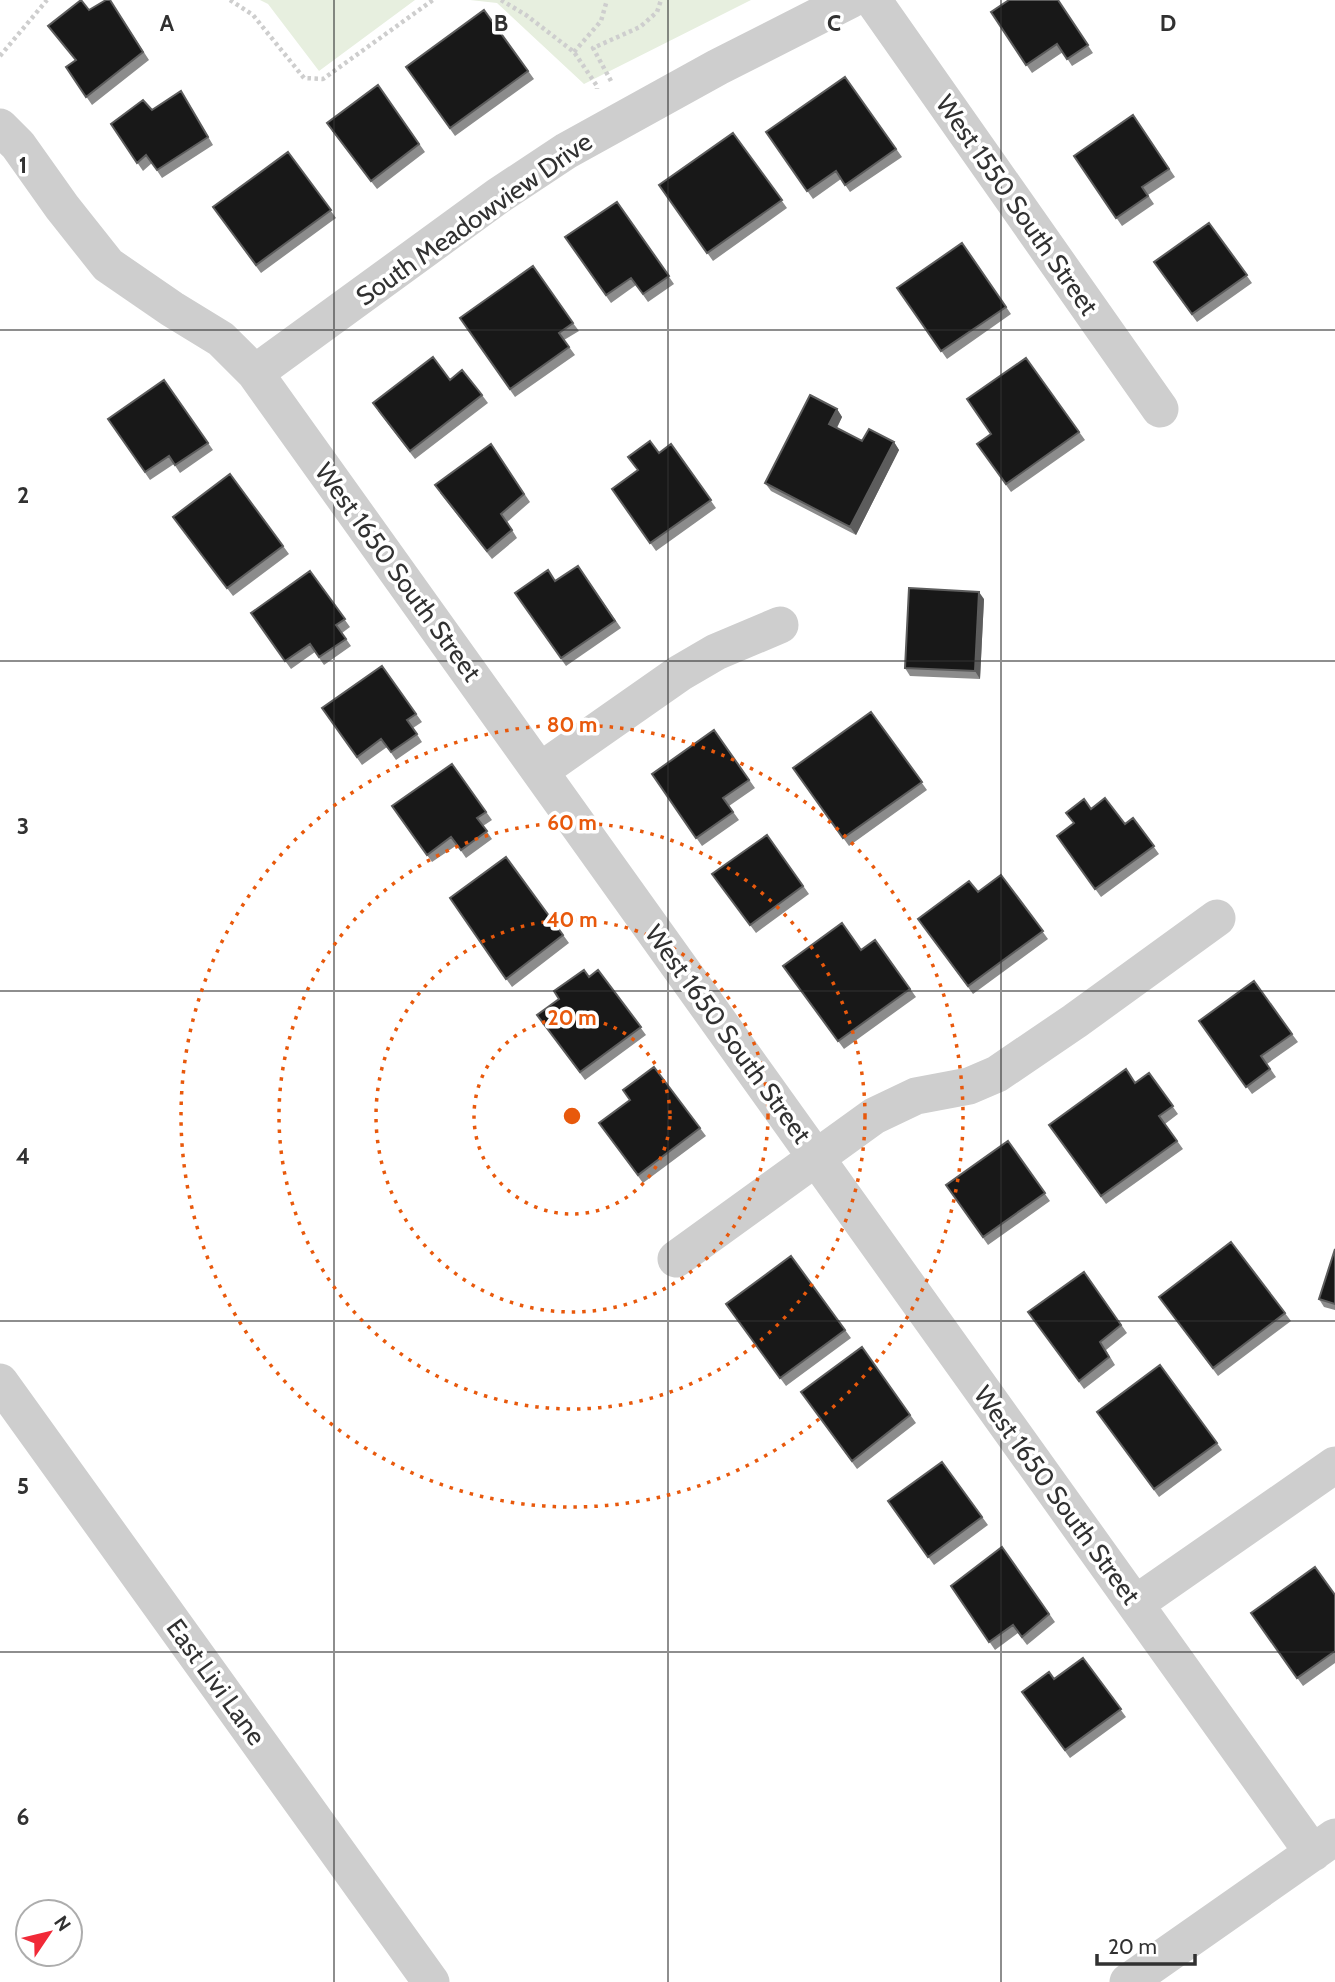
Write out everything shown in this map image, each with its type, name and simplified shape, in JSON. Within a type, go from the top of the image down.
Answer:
[{"type":"street","name":"South Meadowview Drive","points":[[256,373],[498,196],[566,151],[718,67],[850,0]]},
{"type":"street","name":"West 1550 South Street","points":[[873,0],[1160,409]]},
{"type":"street","name":"West 1650 South Street","points":[[0,127],[18,145],[108,265],[221,339],[256,373],[1135,1604],[1324,1845]]},
{"type":"street","points":[[540,771],[716,652],[780,625]]},
{"type":"street","points":[[676,1259],[874,1115],[916,1096],[969,1086],[997,1074],[1217,918]]},
{"type":"street","name":"East Livi Lane","points":[[0,1382],[431,1982]]},
{"type":"street","points":[[1135,1604],[1335,1465]]},
{"type":"street","points":[[1128,1982],[1324,1845]]},
{"type":"path","points":[[0,56],[47,0]]},
{"type":"path","points":[[230,0],[253,15],[304,78],[323,79],[433,0]]},
{"type":"path","points":[[501,0],[526,15],[575,52],[597,89]]},
{"type":"path","points":[[575,52],[601,21],[607,0]]},
{"type":"path","points":[[611,81],[593,48],[640,27],[657,12],[661,0]]},
{"type":"green space","points":[[260,0],[415,0],[319,71],[268,4]]},
{"type":"green space","points":[[470,0],[751,0],[584,84],[497,3]]},
{"type":"building","points":[[81,0],[89,10],[110,0],[143,52],[86,97],[66,67],[76,60],[48,26]]},
{"type":"building","points":[[1009,0],[1058,0],[1088,45],[1067,59],[1057,44],[1026,65],[991,12]]},
{"type":"building","points":[[484,10],[528,71],[450,128],[406,67]]},
{"type":"building","points":[[845,77],[896,149],[845,185],[836,171],[807,191],[766,132]]},
{"type":"building","points":[[378,85],[419,144],[371,181],[327,123]]},
{"type":"building","points":[[181,91],[208,137],[157,170],[146,155],[137,163],[111,124],[143,100],[152,110]]},
{"type":"building","points":[[1133,115],[1169,169],[1142,187],[1148,196],[1116,218],[1074,156]]},
{"type":"building","points":[[733,133],[782,200],[707,253],[659,185]]},
{"type":"building","points":[[288,152],[331,210],[256,265],[213,207]]},
{"type":"building","points":[[617,202],[669,276],[643,294],[631,278],[606,295],[565,237]]},
{"type":"building","points":[[1209,223],[1247,275],[1192,314],[1154,262]]},
{"type":"building","points":[[962,243],[1006,307],[941,351],[897,288]]},
{"type":"building","points":[[533,266],[573,323],[559,333],[569,347],[510,389],[460,318]]},
{"type":"building","points":[[433,357],[450,380],[462,370],[482,395],[410,451],[373,403]]},
{"type":"building","points":[[1026,358],[1079,432],[1006,484],[977,444],[991,434],[967,399]]},
{"type":"building","points":[[164,380],[208,443],[175,465],[169,456],[145,472],[108,419]]},
{"type":"building","points":[[810,395],[837,409],[829,424],[862,441],[869,429],[894,442],[850,527],[765,483]]},
{"type":"building","points":[[650,441],[659,453],[671,444],[711,500],[650,543],[612,489],[638,470],[628,457]]},
{"type":"building","points":[[491,444],[524,494],[501,514],[512,530],[487,551],[435,485]]},
{"type":"building","points":[[230,474],[283,546],[227,588],[173,517]]},
{"type":"building","points":[[578,566],[615,621],[561,658],[515,593],[548,570],[555,581]]},
{"type":"building","points":[[310,571],[345,619],[336,625],[346,639],[319,657],[310,644],[285,661],[251,613]]},
{"type":"building","points":[[909,588],[979,592],[975,671],[905,668]]},
{"type":"building","points":[[382,666],[416,714],[407,720],[417,734],[391,752],[381,739],[357,757],[322,708]]},
{"type":"building","points":[[871,712],[922,782],[843,838],[793,768]]},
{"type":"building","points":[[714,730],[749,780],[723,798],[733,812],[696,838],[652,774]]},
{"type":"building","points":[[452,764],[486,812],[477,818],[487,831],[461,850],[451,837],[427,855],[392,806]]},
{"type":"building","points":[[1105,798],[1125,824],[1133,818],[1154,846],[1095,889],[1057,836],[1074,823],[1066,813],[1084,799],[1091,809]]},
{"type":"building","points":[[767,835],[803,886],[750,925],[712,874]]},
{"type":"building","points":[[506,857],[563,935],[506,979],[450,898]]},
{"type":"building","points":[[1001,875],[1043,931],[968,986],[918,919],[969,881],[978,892]]},
{"type":"building","points":[[842,923],[861,950],[875,940],[910,989],[838,1041],[783,966]]},
{"type":"building","points":[[584,970],[589,977],[598,970],[641,1027],[580,1072],[537,1015],[559,999],[554,991]]},
{"type":"building","points":[[1254,981],[1292,1034],[1261,1056],[1270,1069],[1246,1087],[1199,1021]]},
{"type":"building","points":[[654,1067],[700,1128],[638,1175],[599,1123],[630,1100],[623,1090]]},
{"type":"building","points":[[1126,1069],[1135,1083],[1149,1073],[1173,1106],[1159,1116],[1177,1141],[1101,1196],[1049,1125]]},
{"type":"building","points":[[1008,1141],[1045,1193],[983,1237],[946,1185]]},
{"type":"building","points":[[1231,1242],[1285,1313],[1213,1368],[1159,1297]]},
{"type":"building","points":[[1335,1249],[1335,1304],[1319,1299]]},
{"type":"building","points":[[791,1256],[845,1330],[780,1378],[726,1304]]},
{"type":"building","points":[[1084,1272],[1121,1325],[1100,1342],[1109,1357],[1079,1381],[1028,1312]]},
{"type":"building","points":[[862,1347],[910,1415],[852,1461],[801,1392]]},
{"type":"building","points":[[1160,1365],[1217,1443],[1154,1489],[1097,1412]]},
{"type":"building","points":[[942,1462],[982,1517],[928,1557],[888,1501]]},
{"type":"building","points":[[1002,1547],[1049,1614],[1022,1637],[1013,1625],[989,1642],[951,1586]]},
{"type":"building","points":[[1315,1567],[1335,1595],[1335,1651],[1297,1678],[1251,1613]]},
{"type":"building","points":[[1083,1658],[1121,1709],[1065,1750],[1022,1692],[1049,1672],[1054,1679]]}]
